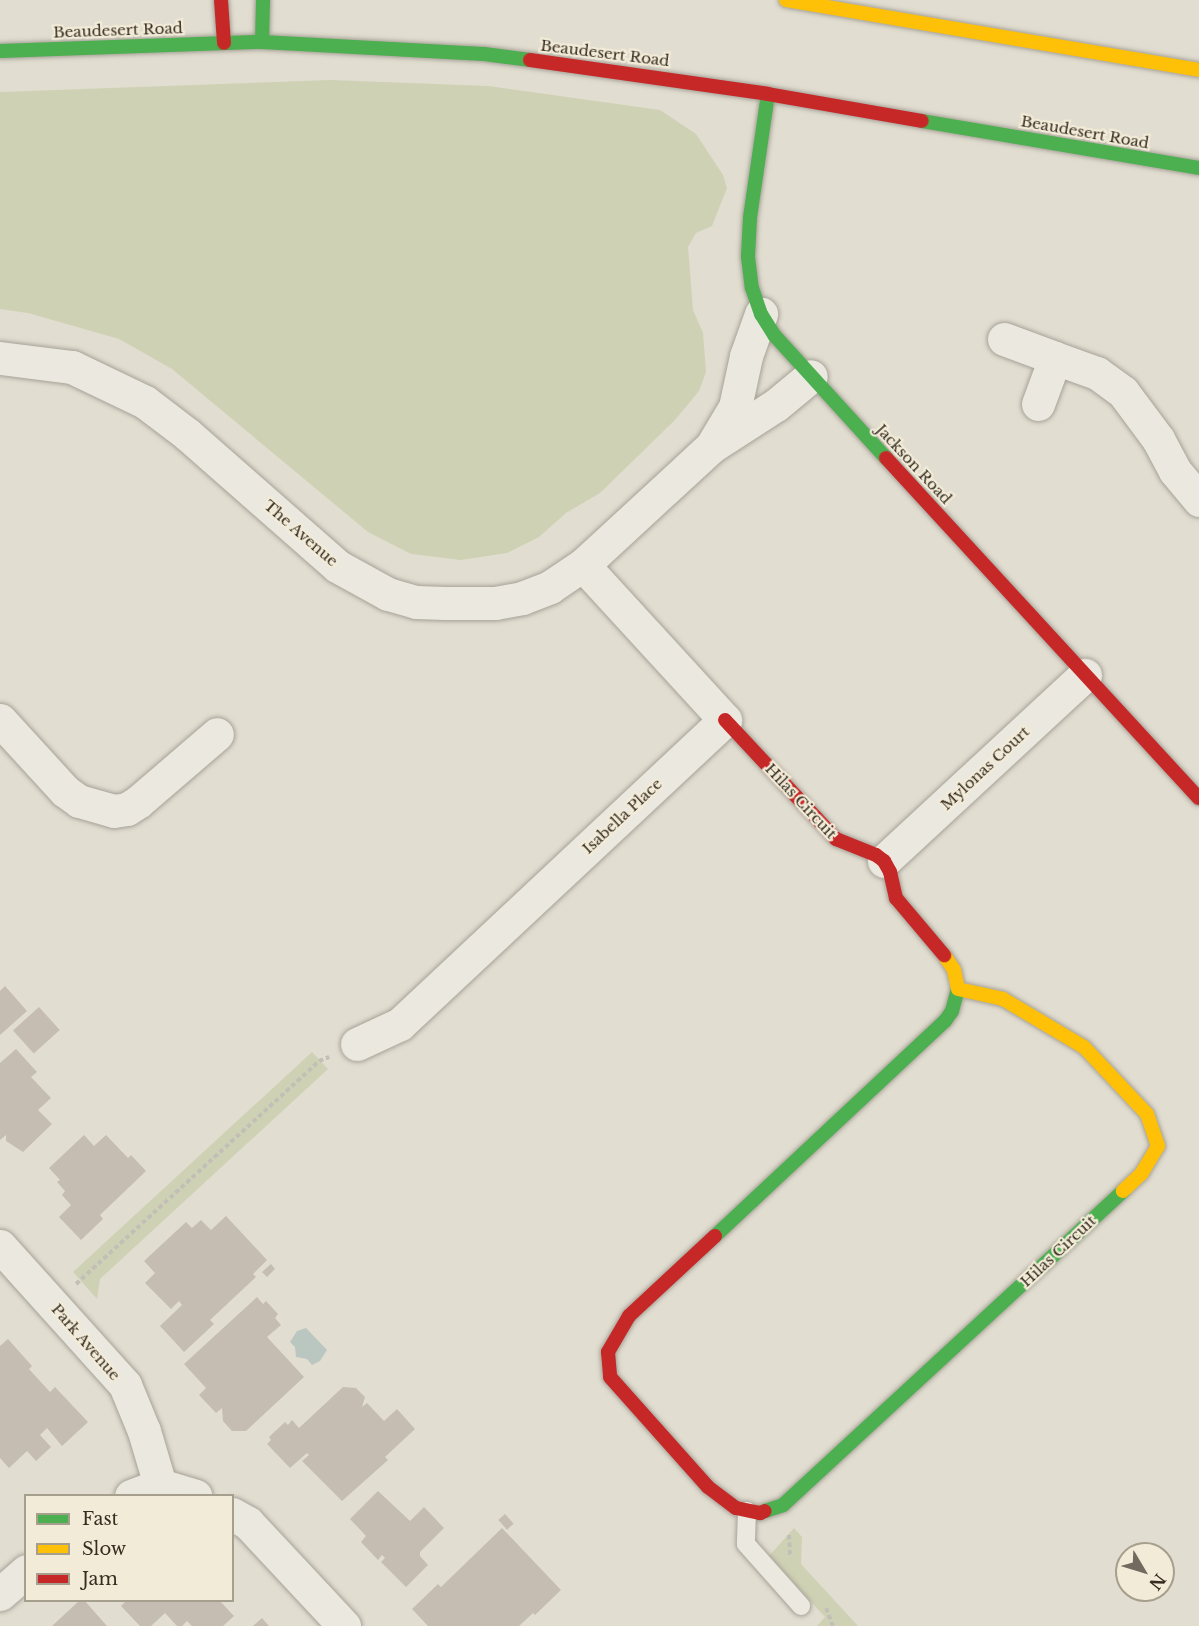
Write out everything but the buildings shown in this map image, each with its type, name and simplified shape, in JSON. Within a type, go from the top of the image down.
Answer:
[{"type":"main road","points":[[222,0],[224,43]]},
{"type":"main road","points":[[262,0],[262,42]]},
{"type":"main road","points":[[786,0],[1199,70]]},
{"type":"main road","name":"Beaudesert Road","points":[[0,51],[262,42],[484,54],[768,94],[1199,168]]},
{"type":"main road","name":"Jackson Road","points":[[768,94],[750,218],[748,257],[752,288],[761,314],[775,336],[811,376],[1199,798]]},
{"type":"main road","name":"Hilas Circuit","points":[[725,720],[836,839],[876,855],[884,861]]},
{"type":"main road","points":[[747,1511],[723,1501],[708,1487],[616,1384],[610,1377],[608,1352],[629,1316],[945,1021],[954,1006],[958,989],[954,970],[896,898],[890,872],[884,861]]},
{"type":"main road","name":"Hilas Circuit","points":[[747,1511],[760,1513],[783,1505],[1141,1174],[1158,1146],[1147,1114],[1084,1047],[1002,999],[958,989]]},
{"type":"street","points":[[711,447],[735,407],[746,356],[761,314]]},
{"type":"street","points":[[1004,339],[1097,373],[1123,392],[1158,439],[1175,471],[1199,500]]},
{"type":"street","name":"The Avenue","points":[[0,358],[72,367],[145,402],[187,434],[337,566],[388,594],[416,602],[495,603],[522,598],[550,586],[583,565],[711,447],[776,405],[811,376]]},
{"type":"street","points":[[1038,404],[1055,358]]},
{"type":"street","points":[[583,565],[725,720]]},
{"type":"street","name":"Mylonas Court","points":[[884,861],[1085,675]]},
{"type":"street","points":[[0,720],[65,791],[79,801],[114,811],[127,809],[138,802],[217,734]]},
{"type":"street","name":"Isabella Place","points":[[357,1044],[400,1024],[725,720]]},
{"type":"street","name":"Park Avenue","points":[[0,1246],[125,1385],[144,1431],[146,1490],[179,1494]]},
{"type":"street","points":[[234,1515],[248,1523],[344,1626]]},
{"type":"street","points":[[0,1594],[24,1573]]},
{"type":"lane","points":[[747,1511],[746,1544],[801,1606]]},
{"type":"path","points":[[54,1305],[319,1061],[357,1044]]},
{"type":"green space","points":[[331,80],[488,86],[660,110],[696,134],[723,175],[727,188],[712,226],[696,233],[688,247],[693,310],[703,333],[706,372],[699,391],[675,420],[600,493],[566,513],[539,537],[507,553],[461,560],[411,554],[368,532],[172,369],[119,339],[28,313],[0,309],[0,92]]},
{"type":"green space","points":[[312,1052],[328,1069],[100,1279],[97,1299],[73,1272]]},
{"type":"green space","points":[[794,1528],[802,1537],[801,1564],[858,1626],[817,1626],[825,1617],[769,1556]]},
{"type":"shaded area","points":[[306,1328],[327,1350],[320,1361],[312,1365],[307,1359],[296,1357],[295,1347],[290,1342],[297,1331]]},
{"type":"traffic: fast","points":[[262,42],[263,0]]},
{"type":"traffic: fast","points":[[0,51],[262,42],[484,54],[530,60]]},
{"type":"traffic: fast","points":[[768,94],[750,218],[748,257],[752,288],[761,314],[775,336],[886,458]]},
{"type":"traffic: fast","points":[[922,121],[1199,168]]},
{"type":"traffic: fast","points":[[715,1236],[945,1021],[952,1011],[958,989]]},
{"type":"traffic: fast","points":[[765,1511],[783,1505],[1123,1191]]},
{"type":"traffic: slow","points":[[786,0],[1199,70]]},
{"type":"traffic: slow","points":[[944,955],[954,970],[958,989],[1003,999],[1084,1047],[1147,1114],[1158,1146],[1141,1174],[1123,1191]]},
{"type":"traffic: jam","points":[[221,0],[224,43]]},
{"type":"traffic: jam","points":[[530,60],[768,94],[922,121]]},
{"type":"traffic: jam","points":[[886,458],[1199,798]]},
{"type":"traffic: jam","points":[[725,720],[836,839],[876,855],[884,861],[890,872],[896,898],[944,955]]},
{"type":"traffic: jam","points":[[715,1236],[629,1316],[608,1352],[610,1377],[708,1487],[736,1508],[760,1513],[765,1511]]}]
